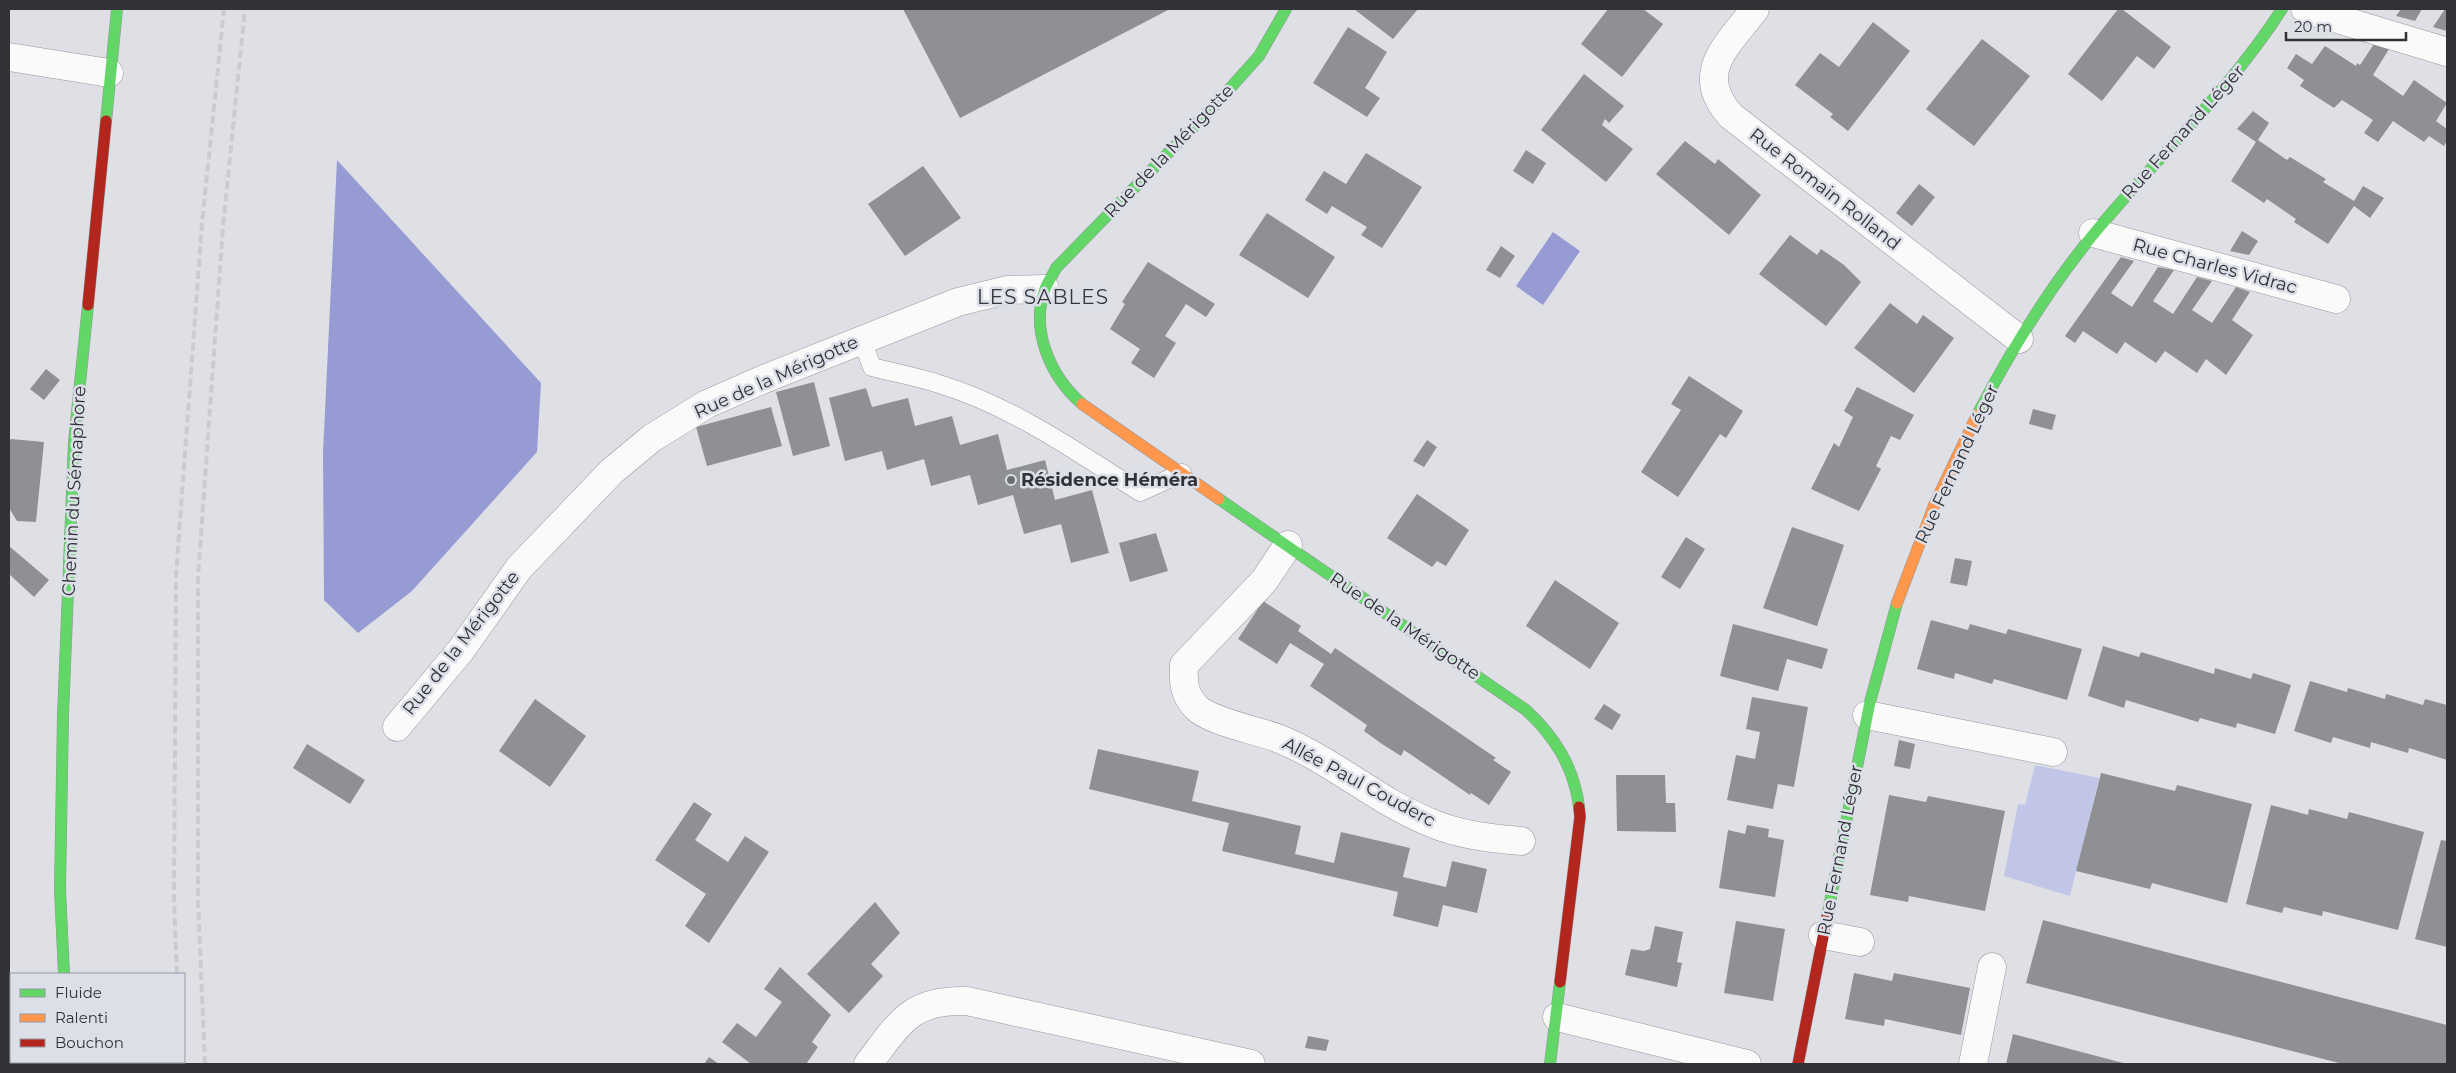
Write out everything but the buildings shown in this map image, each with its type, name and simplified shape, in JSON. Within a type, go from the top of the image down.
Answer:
[{"type":"street","name":"Chemin du Sémaphore","points":[[64,973],[60,890],[63,715],[74,442],[109,73],[117,9]]},
{"type":"street","name":"Rue de la Mérigotte","points":[[1286,9],[1259,56],[1215,105],[1056,268],[1045,289],[1041,312],[1041,335],[1048,360],[1058,380],[1072,398],[1526,710],[1541,722],[1555,740],[1575,780],[1580,817],[1550,1064]]},
{"type":"street","name":"Rue Romain Rolland","points":[[1755,9],[1722,53],[1714,70],[1713,87],[1719,103],[1731,116],[2019,339]]},
{"type":"street","name":"Rue Fernand Léger","points":[[1798,1064],[1867,715],[1884,648],[1904,583],[1935,500],[1972,422],[2019,339],[2057,282],[2094,233],[2218,97],[2253,53],[2282,9]]},
{"type":"street","points":[[2305,9],[2447,52]]},
{"type":"street","points":[[9,56],[109,73]]},
{"type":"street","name":"Rue Charles Vidrac","points":[[2094,233],[2336,299]]},
{"type":"street","name":"Rue de la Mérigotte","points":[[397,726],[461,650],[519,568],[618,465],[652,438],[707,404],[958,302],[1008,290],[1045,289]]},
{"type":"street","name":"Allée Paul Couderc","points":[[1288,546],[1264,581],[1184,665],[1183,680],[1187,695],[1197,708],[1210,716],[1277,738],[1323,759],[1404,811],[1430,823],[1456,831],[1522,841]]},
{"type":"street","points":[[1867,715],[2053,752]]},
{"type":"street","points":[[1823,935],[1860,942]]},
{"type":"street","points":[[1972,1064],[1992,967]]},
{"type":"street","points":[[868,1064],[908,1016],[926,1004],[946,1000],[967,1001],[1201,1059],[1251,1064]]},
{"type":"street","points":[[1557,1017],[1747,1064]]},
{"type":"lane","points":[[862,340],[872,367],[940,384],[993,405],[1045,432],[1140,492],[1182,473]]},
{"type":"shaded area","points":[[337,160],[541,383],[537,452],[412,591],[358,633],[324,600],[323,453]]},
{"type":"shaded area","points":[[1553,232],[1580,251],[1543,305],[1516,286]]},
{"type":"shaded area","points":[[2035,765],[2099,778],[2070,896],[2004,876],[2018,804],[2025,805]]},
{"type":"railway","points":[[177,973],[174,902],[176,575],[202,224],[224,9]]},
{"type":"railway","points":[[205,1064],[198,902],[198,577],[223,227],[245,9]]},
{"type":"traffic: fast","points":[[106,121],[117,9]]},
{"type":"traffic: fast","points":[[1082,404],[1061,380],[1052,366],[1046,351],[1040,320],[1041,305],[1048,283],[1056,268],[1215,105],[1259,56],[1286,9]]},
{"type":"traffic: fast","points":[[1977,415],[2030,323],[2075,257],[2215,97],[2261,40],[2282,9]]},
{"type":"traffic: fast","points":[[64,973],[60,890],[63,715],[74,442],[88,305]]},
{"type":"traffic: fast","points":[[1219,499],[1526,710],[1546,731],[1562,754],[1573,779],[1579,807]]},
{"type":"traffic: fast","points":[[1828,912],[1870,702],[1897,603]]},
{"type":"traffic: fast","points":[[1550,1064],[1560,982]]},
{"type":"traffic: slow","points":[[1082,404],[1219,499]]},
{"type":"traffic: slow","points":[[1897,603],[1935,503],[1977,415]]},
{"type":"traffic: jam","points":[[88,305],[106,121]]},
{"type":"traffic: jam","points":[[1560,982],[1580,817],[1579,807]]},
{"type":"traffic: jam","points":[[1798,1064],[1828,912]]},
{"type":"place","name":"Résidence Héméra","points":[[1011,480]]},
{"type":"district","name":"LES SABLES","points":[[1043,297]]}]
